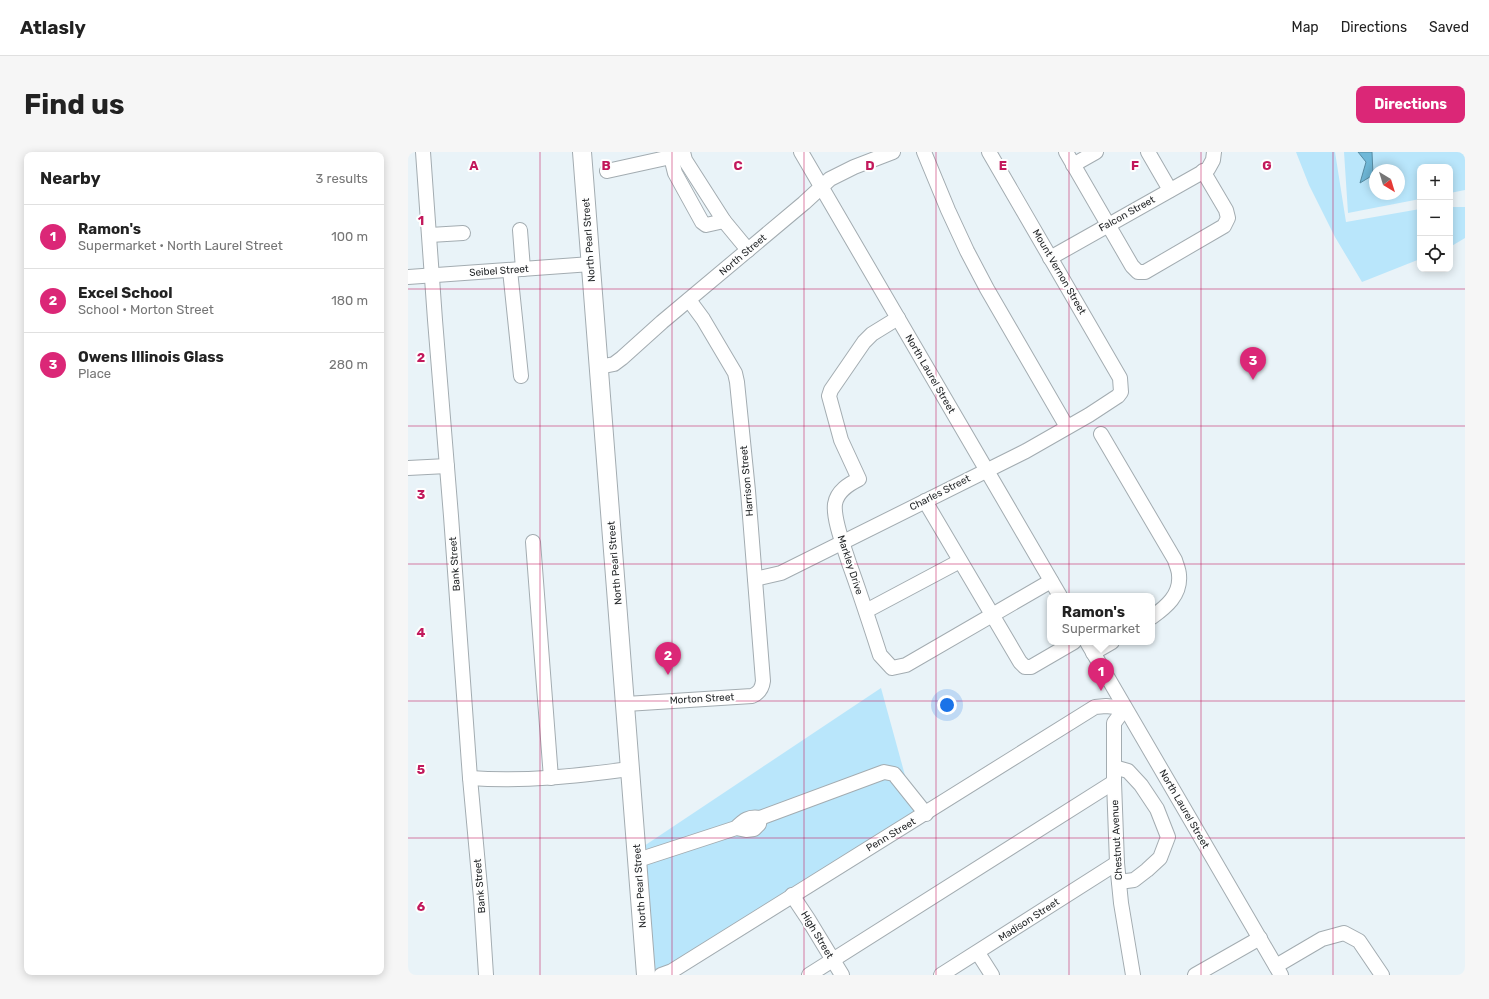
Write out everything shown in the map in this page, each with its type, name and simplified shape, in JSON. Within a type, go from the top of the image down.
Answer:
[{"type":"main road","name":"North Pearl Street","points":[[582,152],[646,975]]},
{"type":"street","name":"Bank Street","points":[[424,152],[470,778],[482,898],[486,975]]},
{"type":"street","name":"North Laurel Street","points":[[801,152],[1058,593]]},
{"type":"street","name":"North Street","points":[[599,368],[614,364],[622,358],[804,203],[830,179],[893,152]]},
{"type":"street","points":[[924,152],[966,251],[1068,427]]},
{"type":"street","name":"Mount Vernon Street","points":[[989,152],[1120,378],[1120,393]]},
{"type":"street","points":[[1066,152],[1132,266],[1138,272],[1145,272],[1224,226],[1228,218],[1226,210],[1203,171],[1208,169],[1213,160],[1214,152]]},
{"type":"street","points":[[1073,165],[1096,152]]},
{"type":"street","points":[[1148,152],[1170,190]]},
{"type":"street","points":[[607,171],[679,155]]},
{"type":"street","points":[[679,155],[724,221],[748,250]]},
{"type":"street","points":[[679,155],[675,173],[702,222],[706,226],[724,221]]},
{"type":"street","name":"Falcon Street","points":[[1050,258],[1203,171]]},
{"type":"street","points":[[520,230],[517,270],[521,376]]},
{"type":"street","points":[[430,235],[463,233]]},
{"type":"street","name":"Seibel Street","points":[[408,277],[591,264]]},
{"type":"street","name":"Harrison Street","points":[[689,300],[703,318],[735,373],[737,382],[748,491],[762,675]]},
{"type":"street","name":"Markley Drive","points":[[898,318],[872,334],[864,342],[831,390],[829,396],[840,440],[859,479],[847,485],[840,492],[835,502],[835,512],[842,542],[880,655],[892,668],[906,665],[1051,581]]},
{"type":"street","name":"Charles Street","points":[[755,579],[781,573],[1026,451],[1089,415],[1120,393]]},
{"type":"street","points":[[1102,434],[1175,560],[1179,576],[1176,593],[1166,607],[1155,615]]},
{"type":"street","points":[[408,468],[447,466]]},
{"type":"street","points":[[925,501],[1020,662],[1025,667],[1031,666],[1069,645]]},
{"type":"street","points":[[533,542],[551,778]]},
{"type":"street","points":[[866,611],[960,561]]},
{"type":"street","points":[[1090,648],[1101,645]]},
{"type":"street","name":"North Laurel Street","points":[[1090,648],[1278,970]]},
{"type":"street","name":"Morton Street","points":[[626,704],[752,696],[757,694],[762,688],[762,675]]},
{"type":"street","name":"Penn Street","points":[[661,975],[672,971],[1096,707],[1106,706],[1125,708]]},
{"type":"street","name":"Chestnut Avenue","points":[[1125,708],[1114,723],[1114,782],[1117,863],[1121,903],[1133,975]]},
{"type":"street","points":[[1114,767],[1128,771],[1141,785],[1157,809],[1168,838],[1160,858],[1147,870],[1134,880],[1119,882]]},
{"type":"street","points":[[470,778],[527,780],[566,778],[630,769]]},
{"type":"street","points":[[638,860],[736,828],[754,829],[759,824],[760,818],[884,772],[894,774],[926,814]]},
{"type":"street","points":[[809,975],[1114,782]]},
{"type":"street","name":"Madison Street","points":[[941,975],[978,953],[1117,863]]},
{"type":"street","name":"High Street","points":[[792,895],[842,975]]},
{"type":"street","points":[[1278,970],[1322,939],[1344,933],[1359,941],[1382,975]]},
{"type":"street","points":[[1195,975],[1260,938]]},
{"type":"street","points":[[978,953],[992,975]]},
{"type":"shaded area","points":[[1296,152],[1335,152],[1346,222],[1417,210],[1417,260],[1362,282],[1335,237],[1309,185]]},
{"type":"shaded area","points":[[1344,152],[1465,152],[1465,190],[1453,192],[1453,164],[1417,164],[1417,200],[1348,213]]},
{"type":"shaded area","points":[[1358,152],[1372,152],[1373,164],[1369,164],[1369,177],[1360,183],[1366,162]]},
{"type":"shaded area","points":[[1453,207],[1465,207],[1465,238],[1453,245]]},
{"type":"shaded area","points":[[881,688],[917,819],[672,971],[646,975],[638,850]]},
{"type":"place","name":"Owens Illinois Glass","points":[[1253,380]]},
{"type":"place","name":"Excel School","points":[[668,675]]},
{"type":"place","name":"Ramon's","points":[[1101,691]]}]
